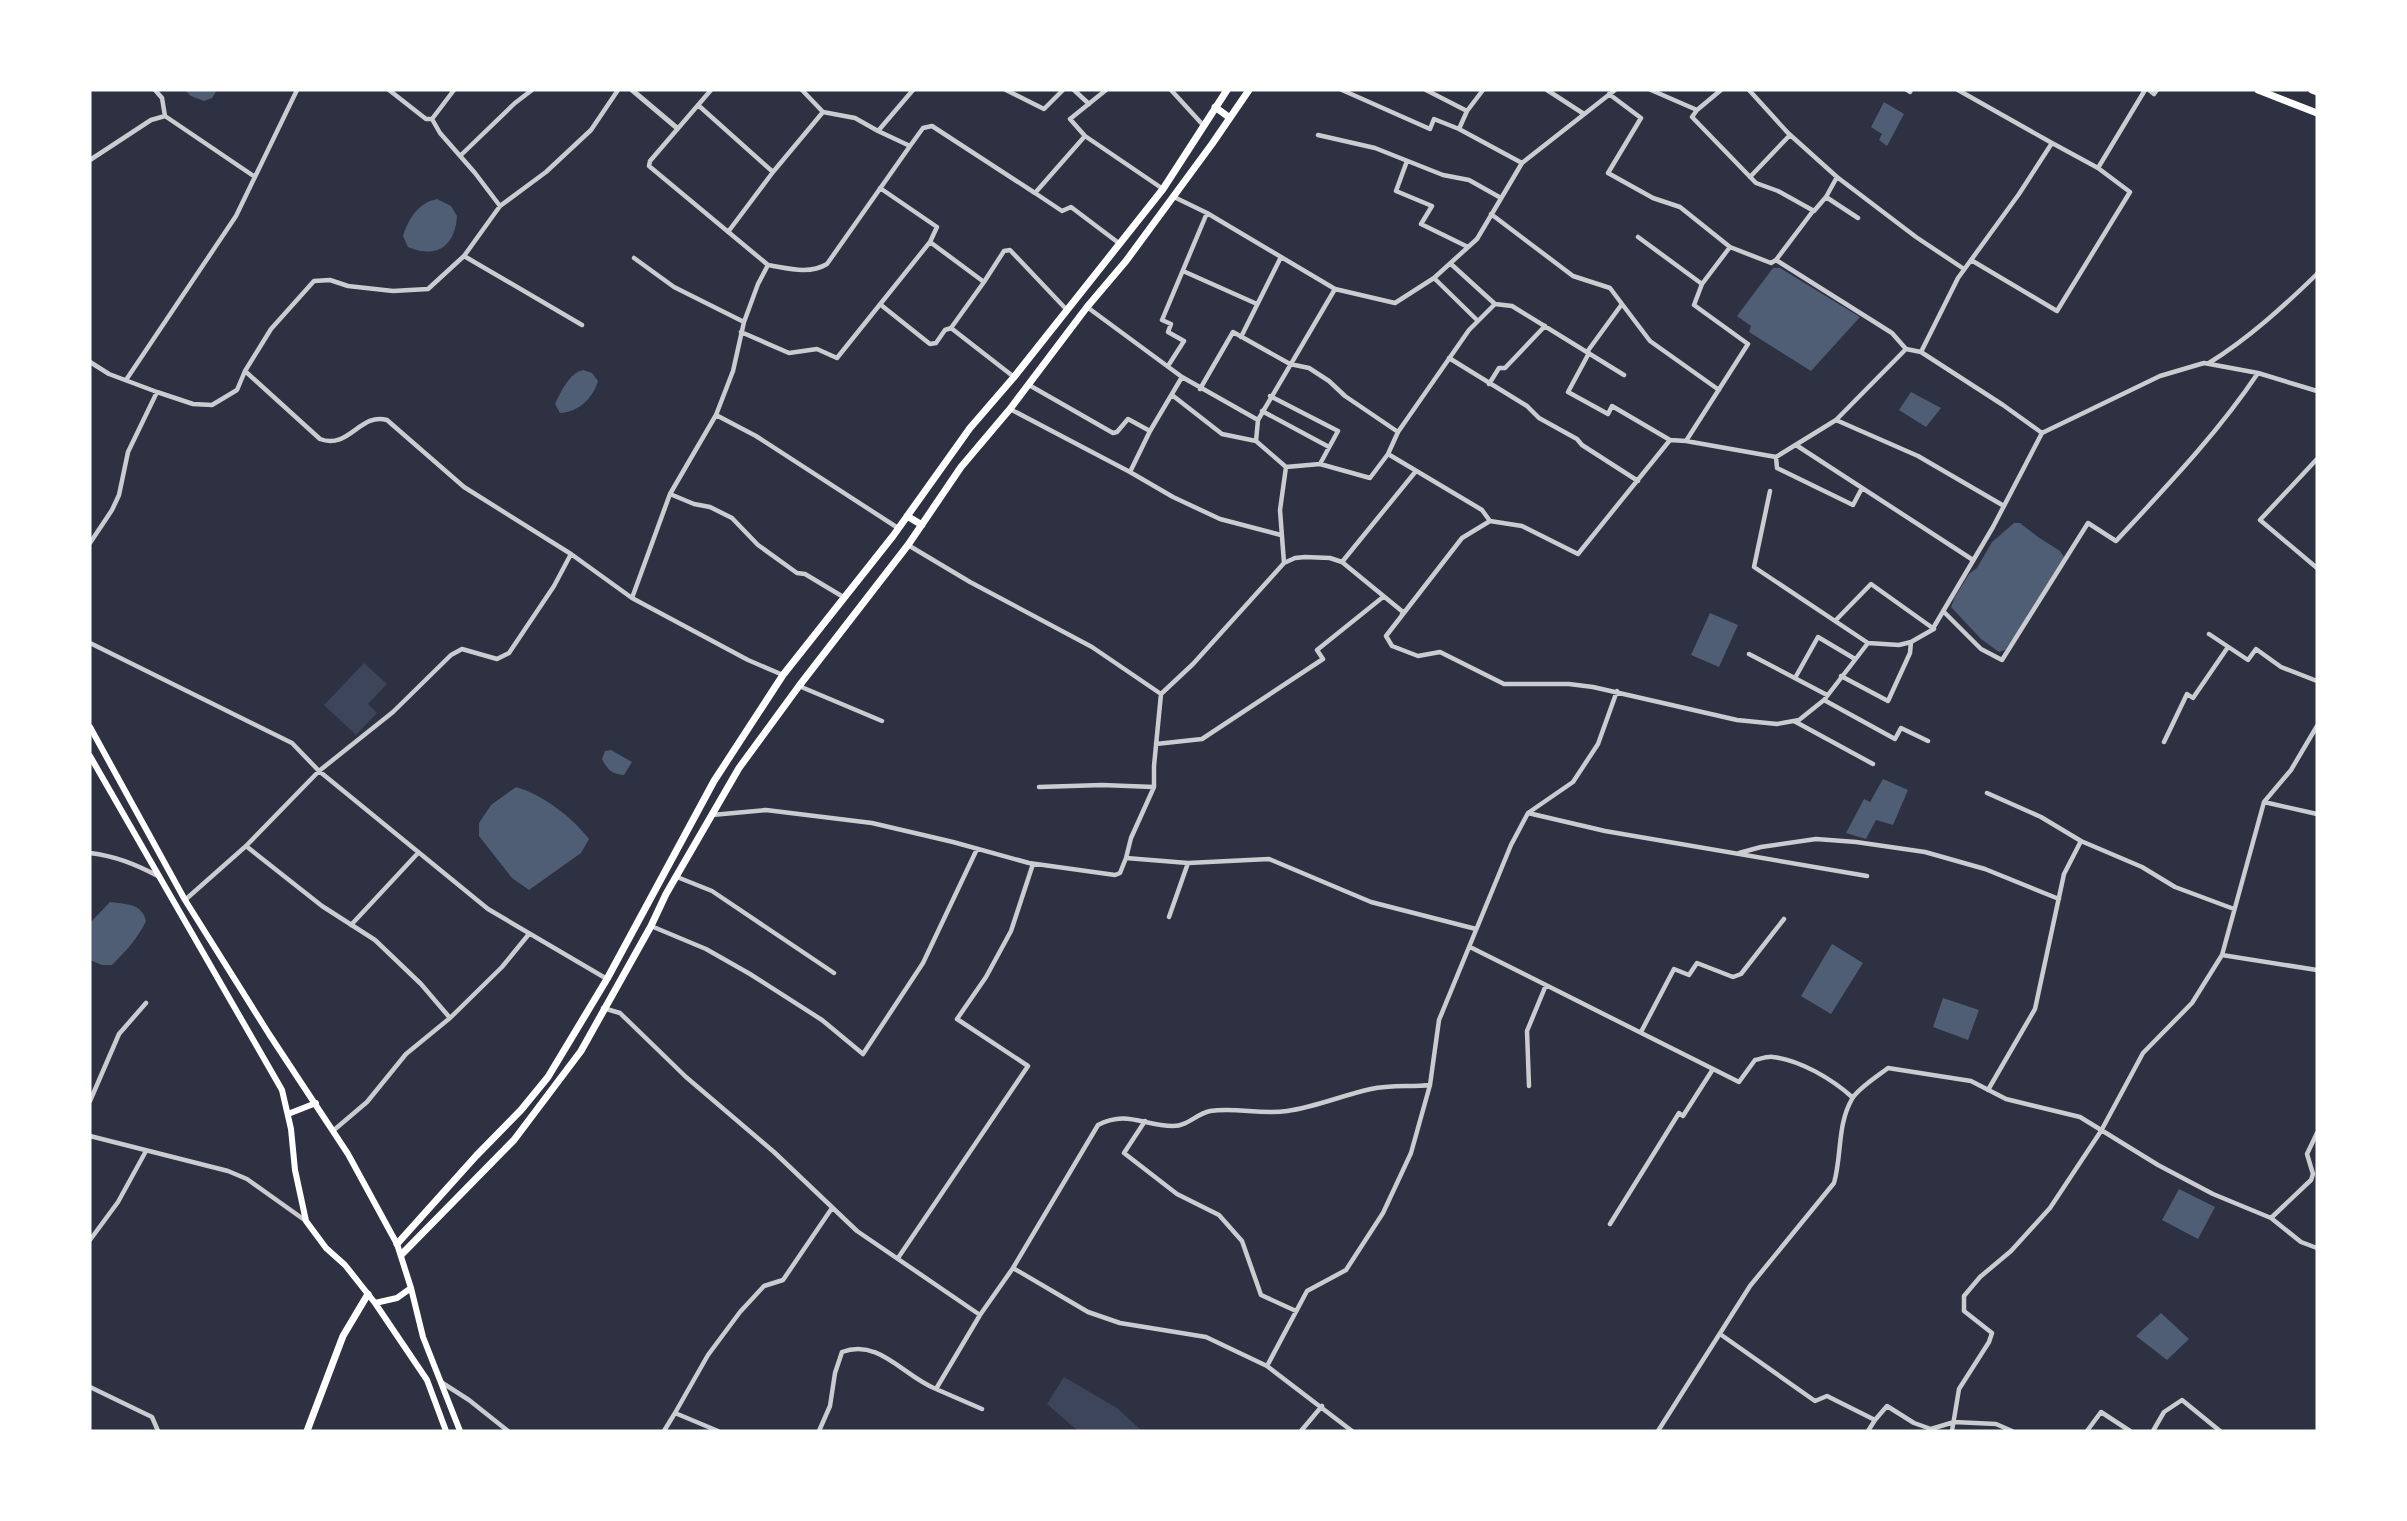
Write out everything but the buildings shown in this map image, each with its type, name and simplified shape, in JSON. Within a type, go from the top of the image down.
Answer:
[{"type":"highway","points":[[397,1244],[521,1110],[548,1077],[607,979],[714,781],[783,675],[898,528],[970,428],[1014,378],[1066,309],[1163,189],[1227,90]]},
{"type":"highway","points":[[402,1254],[514,1140],[582,1050],[603,1008],[651,926],[666,894],[739,768],[798,686],[908,545],[961,467],[1010,409],[1087,307],[1126,261],[1249,90]]},
{"type":"highway","points":[[2258,90],[2273,93],[2317,113]]},
{"type":"highway","points":[[2312,90],[2317,92]]},
{"type":"highway","points":[[1215,107],[1230,118]]},
{"type":"highway","points":[[907,516],[922,525]]},
{"type":"highway","points":[[680,844],[691,852]]},
{"type":"highway","points":[[307,1431],[343,1336],[368,1294]]},
{"type":"main road","points":[[90,727],[185,900],[269,1034],[334,1130],[397,1244],[402,1254],[423,1337],[460,1431]]},
{"type":"main road","points":[[90,756],[282,1090],[306,1221],[326,1248],[345,1265],[375,1303],[427,1380],[446,1431]]},
{"type":"main road","points":[[288,1114],[316,1103]]},
{"type":"main road","points":[[375,1303],[398,1298],[411,1288]]},
{"type":"street","points":[[155,90],[162,98],[165,116],[255,177]]},
{"type":"street","points":[[126,380],[236,216],[297,90]]},
{"type":"street","points":[[389,90],[419,115],[432,119]]},
{"type":"street","points":[[432,119],[454,90]]},
{"type":"street","points":[[460,156],[515,103],[532,90]]},
{"type":"street","points":[[90,362],[109,374],[157,392],[193,404],[212,405],[237,390],[245,371],[271,328],[314,281],[330,280],[348,286],[393,291],[428,289],[464,256],[500,206],[546,172],[591,130],[618,90]]},
{"type":"street","points":[[632,90],[676,128]]},
{"type":"street","points":[[711,90],[676,128],[650,160],[649,166],[768,265],[804,271],[819,269],[827,264],[923,128],[932,126],[1062,211],[1066,207],[1071,207],[1120,244]]},
{"type":"street","points":[[802,90],[823,112],[855,118],[910,146]]},
{"type":"street","points":[[878,131],[913,90]]},
{"type":"street","points":[[1006,90],[1044,109],[1063,90]]},
{"type":"street","points":[[1074,90],[1089,104]]},
{"type":"street","points":[[1106,90],[1070,119],[1085,136],[1163,189]]},
{"type":"street","points":[[1171,90],[1203,125]]},
{"type":"street","points":[[1342,90],[1430,129],[1434,119],[1459,129],[1522,163]]},
{"type":"street","points":[[1425,90],[1467,111]]},
{"type":"street","points":[[1459,129],[1467,111],[1483,90]]},
{"type":"street","points":[[1547,90],[1584,114]]},
{"type":"street","points":[[1174,197],[1207,213],[1335,289],[1395,303],[1434,278],[1477,239],[1522,163],[1615,90]]},
{"type":"street","points":[[1651,90],[1697,110]]},
{"type":"street","points":[[1720,90],[1692,117],[1756,183],[1778,191],[1813,210]]},
{"type":"street","points":[[1749,90],[1790,135],[1837,177],[1916,237],[1964,269]]},
{"type":"street","points":[[1958,90],[2098,168],[2130,192],[2057,311],[1971,260]]},
{"type":"street","points":[[2098,168],[2147,90],[2154,94],[2157,90]]},
{"type":"street","points":[[1609,94],[1641,118],[1608,173],[1653,198],[1680,207],[1730,248],[1771,263],[1776,260],[1813,210],[1826,197],[1837,177]]},
{"type":"street","points":[[698,105],[772,172]]},
{"type":"street","points":[[728,232],[772,172],[823,112]]},
{"type":"street","points":[[90,160],[151,120],[165,116]]},
{"type":"street","points":[[432,119],[449,145],[500,206]]},
{"type":"street","points":[[1318,135],[1375,148],[1443,175],[1469,180],[1501,198]]},
{"type":"street","points":[[1750,177],[1790,135]]},
{"type":"street","points":[[1035,193],[1085,136]]},
{"type":"street","points":[[1921,352],[1964,269],[2052,143]]},
{"type":"street","points":[[1407,161],[1396,191],[1432,206],[1421,224],[1468,247]]},
{"type":"street","points":[[741,332],[789,353],[817,349],[836,358],[930,242],[937,227],[880,188]]},
{"type":"street","points":[[1826,197],[1858,218]]},
{"type":"street","points":[[1168,366],[1184,341],[1168,332],[1171,324],[1162,320],[1207,213]]},
{"type":"street","points":[[1491,214],[1573,276],[1610,288],[1650,340],[1719,390]]},
{"type":"street","points":[[1638,237],[1702,284]]},
{"type":"street","points":[[930,242],[984,282]]},
{"type":"street","points":[[1686,441],[1748,344],[1694,305],[1702,284],[1730,248]]},
{"type":"street","points":[[881,305],[930,344],[936,343],[945,330],[951,328],[1004,251],[1010,250],[1066,309]]},
{"type":"street","points":[[464,256],[582,325]]},
{"type":"street","points":[[634,258],[674,287],[744,322]]},
{"type":"street","points":[[1241,337],[1281,258]]},
{"type":"street","points":[[1776,260],[1892,333],[1906,349],[1921,352],[2042,433]]},
{"type":"street","points":[[1450,264],[1495,304],[1512,306],[1624,375]]},
{"type":"street","points":[[632,597],[670,494],[716,415],[734,371],[744,322],[758,284],[768,265]]},
{"type":"street","points":[[1184,271],[1257,304]]},
{"type":"street","points":[[1770,491],[1754,567],[1868,643],[1899,645],[1911,642],[1934,629],[2004,506],[2042,433],[2160,376],[2209,363],[2230,350],[2278,312],[2317,274]]},
{"type":"street","points":[[1434,278],[1478,321]]},
{"type":"street","points":[[1256,441],[1258,420],[1270,396],[1335,289]]},
{"type":"street","points":[[1172,395],[1222,434],[1256,441],[1286,467],[1320,464],[1370,478],[1388,454],[1398,432],[1449,358],[1478,321],[1495,304]]},
{"type":"street","points":[[1622,304],[1588,353],[1568,392],[1608,414],[1612,406],[1670,440],[1776,457],[1836,420],[1906,349]]},
{"type":"street","points":[[1087,307],[1200,389],[1258,420]]},
{"type":"street","points":[[1489,384],[1499,368],[1505,368],[1545,326]]},
{"type":"street","points":[[951,328],[1014,378]]},
{"type":"street","points":[[1200,389],[1233,332],[1290,364],[1310,368],[1345,396],[1398,432]]},
{"type":"street","points":[[1449,358],[1527,406],[1539,418],[1577,439],[1582,445],[1638,481]]},
{"type":"street","points":[[2209,363],[2258,373],[2317,392]]},
{"type":"street","points":[[245,371],[320,439],[328,442],[338,441],[372,420],[380,418],[387,420],[464,487],[571,554],[632,597],[748,660],[783,675]]},
{"type":"street","points":[[1944,612],[1981,649],[2002,660],[2088,523],[2116,541],[2231,413],[2258,373]]},
{"type":"street","points":[[1130,472],[1150,431],[1182,377]]},
{"type":"street","points":[[1029,385],[1113,433],[1117,432],[1128,419],[1150,431]]},
{"type":"street","points":[[90,543],[119,495],[128,452],[157,392]]},
{"type":"street","points":[[1270,396],[1338,431],[1320,464]]},
{"type":"street","points":[[1010,409],[1173,497],[1220,519],[1281,535]]},
{"type":"street","points":[[1263,411],[1329,447]]},
{"type":"street","points":[[716,415],[773,447],[898,528]]},
{"type":"street","points":[[1836,420],[1918,456],[2004,506]]},
{"type":"street","points":[[1670,440],[1578,554],[1522,526],[1490,521],[1462,538],[1386,636],[1392,646],[1418,656],[1440,652],[1504,684],[1569,684],[1617,691],[1737,720],[1778,724],[1799,720],[1826,697],[1868,643]]},
{"type":"street","points":[[1796,445],[1973,560]]},
{"type":"street","points":[[1388,454],[1482,510],[1490,521]]},
{"type":"street","points":[[1776,457],[1777,468],[1853,505],[1862,488]]},
{"type":"street","points":[[2317,459],[2260,520],[2317,568]]},
{"type":"street","points":[[1284,563],[1280,510],[1286,467]]},
{"type":"street","points":[[1342,562],[1416,471]]},
{"type":"street","points":[[670,494],[694,504],[710,507],[732,518],[758,545],[797,573],[805,574],[844,598]]},
{"type":"street","points":[[908,545],[970,582],[1092,647],[1161,694]]},
{"type":"street","points":[[185,900],[246,846],[319,771],[393,712],[451,656],[462,649],[497,659],[509,653],[554,586],[571,554]]},
{"type":"street","points":[[712,815],[766,810],[860,822],[1033,864],[1115,875],[1120,873],[1131,838],[1154,787],[1161,694],[1193,664],[1284,563],[1295,558],[1312,557],[1330,558],[1342,562],[1403,612],[1401,616]]},
{"type":"street","points":[[1835,621],[1871,584],[1934,629]]},
{"type":"street","points":[[1156,744],[1202,739],[1323,659],[1317,650],[1383,597]]},
{"type":"street","points":[[2209,634],[2248,660],[2256,649],[2281,667],[2317,681]]},
{"type":"street","points":[[1795,678],[1818,637],[1855,659]]},
{"type":"street","points":[[1841,676],[1888,701],[1910,653],[1911,642]]},
{"type":"street","points":[[90,643],[292,743],[319,771],[488,909],[607,979]]},
{"type":"street","points":[[2163,742],[2187,694],[2193,698],[2228,647]]},
{"type":"street","points":[[1749,654],[1795,678],[1895,740],[1901,728],[1928,741]]},
{"type":"street","points":[[798,686],[882,721]]},
{"type":"street","points":[[1267,1366],[1307,1291],[1346,1270],[1383,1213],[1411,1153],[1430,1085],[1439,1020],[1511,845],[1528,813],[1573,782],[1598,744],[1617,691]]},
{"type":"street","points":[[1794,721],[1873,764]]},
{"type":"street","points":[[1952,1431],[1959,1389],[1989,1342],[1992,1333],[1964,1311],[1964,1296],[1980,1277],[2011,1251],[2050,1208],[2101,1131],[2143,1053],[2192,1003],[2222,955],[2264,802],[2291,770],[2317,726]]},
{"type":"street","points":[[1038,787],[1102,785],[1154,787]]},
{"type":"street","points":[[1987,793],[2042,817],[2081,841],[2142,867],[2175,887],[2234,909]]},
{"type":"street","points":[[2264,802],[2317,814]]},
{"type":"street","points":[[1528,813],[1605,831],[1867,876]]},
{"type":"street","points":[[1737,854],[1761,847],[1816,839],[1856,842],[1925,852],[1985,869],[2059,899]]},
{"type":"street","points":[[1988,1090],[2036,1009],[2064,874],[2081,841]]},
{"type":"street","points":[[246,846],[322,906],[375,940],[421,984],[450,1018]]},
{"type":"street","points":[[651,926],[706,949],[750,974],[822,1020],[863,1054],[922,963],[977,849]]},
{"type":"street","points":[[351,925],[418,853]]},
{"type":"street","points":[[90,854],[111,856],[158,876]]},
{"type":"street","points":[[1126,858],[1188,863],[1269,859],[1371,902],[1476,929]]},
{"type":"street","points":[[1169,917],[1188,863]]},
{"type":"street","points":[[898,1258],[1028,1066],[957,1019],[986,977],[1011,931],[1033,864]]},
{"type":"street","points":[[677,877],[712,891],[834,973]]},
{"type":"street","points":[[1641,1032],[1674,969],[1689,975],[1698,963],[1733,977],[1742,974],[1784,920]]},
{"type":"street","points":[[334,1130],[367,1102],[406,1054],[450,1018],[502,967],[529,934]]},
{"type":"street","points":[[1470,947],[1738,1082],[1755,1060],[1772,1057],[1804,1066],[1844,1089],[1852,1097]]},
{"type":"street","points":[[2222,955],[2317,970]]},
{"type":"street","points":[[1529,1086],[1527,1031],[1546,985]]},
{"type":"street","points":[[90,1101],[119,1034],[146,1003]]},
{"type":"street","points":[[603,1008],[620,1013],[686,1077],[774,1152],[857,1231],[980,1316]]},
{"type":"street","points":[[1658,1431],[1750,1286],[1834,1183],[1839,1164],[1841,1130],[1852,1097],[1888,1068],[1971,1081],[2006,1099],[2080,1117],[2213,1194],[2271,1218],[2301,1242],[2317,1248]]},
{"type":"street","points":[[1610,1224],[1679,1113],[1683,1116],[1713,1069]]},
{"type":"street","points":[[936,1389],[1057,1197],[1089,1136],[1098,1125],[1110,1119],[1127,1118],[1174,1126],[1188,1123],[1198,1114],[1210,1111],[1230,1109],[1267,1114],[1299,1110],[1372,1089],[1430,1085]]},
{"type":"street","points":[[1145,1121],[1125,1153],[1177,1194],[1219,1215],[1242,1241],[1261,1295],[1296,1311]]},
{"type":"street","points":[[2271,1218],[2310,1180],[2313,1174],[2307,1154],[2317,1133]]},
{"type":"street","points":[[90,1136],[228,1171],[247,1179],[306,1221]]},
{"type":"street","points":[[90,1240],[118,1202],[146,1151]]},
{"type":"street","points":[[664,1431],[708,1355],[740,1312],[764,1286],[783,1280],[832,1208]]},
{"type":"street","points":[[1013,1268],[1088,1312],[1120,1323],[1206,1337],[1267,1366],[1352,1431]]},
{"type":"street","points":[[1720,1334],[1815,1401],[1827,1396],[1875,1420]]},
{"type":"street","points":[[819,1431],[830,1406],[835,1373],[842,1352],[855,1347],[872,1350],[927,1385],[982,1409]]},
{"type":"street","points":[[441,1382],[469,1400],[508,1431]]},
{"type":"street","points":[[90,1388],[152,1417],[158,1431]]},
{"type":"street","points":[[2153,1431],[2164,1412],[2182,1400],[2220,1431]]},
{"type":"street","points":[[1301,1431],[1322,1406]]},
{"type":"street","points":[[1868,1431],[1887,1406],[1914,1423],[1931,1429],[1954,1422],[1996,1424],[2012,1431]]},
{"type":"street","points":[[2087,1431],[2101,1412],[2130,1431]]},
{"type":"street","points":[[675,1413],[717,1431]]},
{"type":"shaded area","points":[[185,90],[217,90],[212,98],[204,101],[191,96]]},
{"type":"shaded area","points":[[1884,102],[1904,114],[1887,146],[1879,140],[1882,134],[1871,127]]},
{"type":"shaded area","points":[[437,199],[451,206],[457,216],[448,243],[435,251],[427,252],[408,247],[403,236],[411,217],[419,208]]},
{"type":"shaded area","points":[[1773,268],[1780,268],[1860,317],[1811,371],[1749,332],[1751,326],[1737,316]]},
{"type":"shaded area","points":[[583,370],[592,373],[598,381],[593,393],[579,407],[560,413],[555,404],[560,394],[570,379]]},
{"type":"shaded area","points":[[1911,392],[1941,408],[1926,427],[1899,410]]},
{"type":"shaded area","points":[[2014,523],[2020,523],[2060,551],[2064,557],[2062,568],[2005,650],[1999,652],[1981,639],[1951,607],[1969,574],[1977,568],[1992,542]]},
{"type":"shaded area","points":[[1710,613],[1738,625],[1719,667],[1691,655]]},
{"type":"shaded area","points":[[364,663],[387,684],[368,704],[377,713],[356,735],[324,705]]},
{"type":"shaded area","points":[[611,750],[632,762],[624,775],[610,771],[602,759],[605,751]]},
{"type":"shaded area","points":[[1883,779],[1908,790],[1893,825],[1876,820],[1866,839],[1846,833],[1864,799],[1870,802]]},
{"type":"shaded area","points":[[516,787],[556,807],[589,839],[581,853],[529,890],[512,878],[479,836],[479,823],[491,805]]},
{"type":"shaded area","points":[[110,902],[137,908],[146,921],[131,944],[112,965],[102,965],[90,960],[90,923]]},
{"type":"shaded area","points":[[1832,944],[1863,963],[1831,1014],[1801,996]]},
{"type":"shaded area","points":[[1943,998],[1979,1010],[1968,1040],[1933,1027]]},
{"type":"shaded area","points":[[2179,1189],[2215,1207],[2198,1239],[2162,1220]]},
{"type":"shaded area","points":[[2161,1313],[2189,1339],[2167,1360],[2136,1336]]},
{"type":"shaded area","points":[[1064,1377],[1117,1408],[1142,1431],[1078,1431],[1047,1404]]}]
